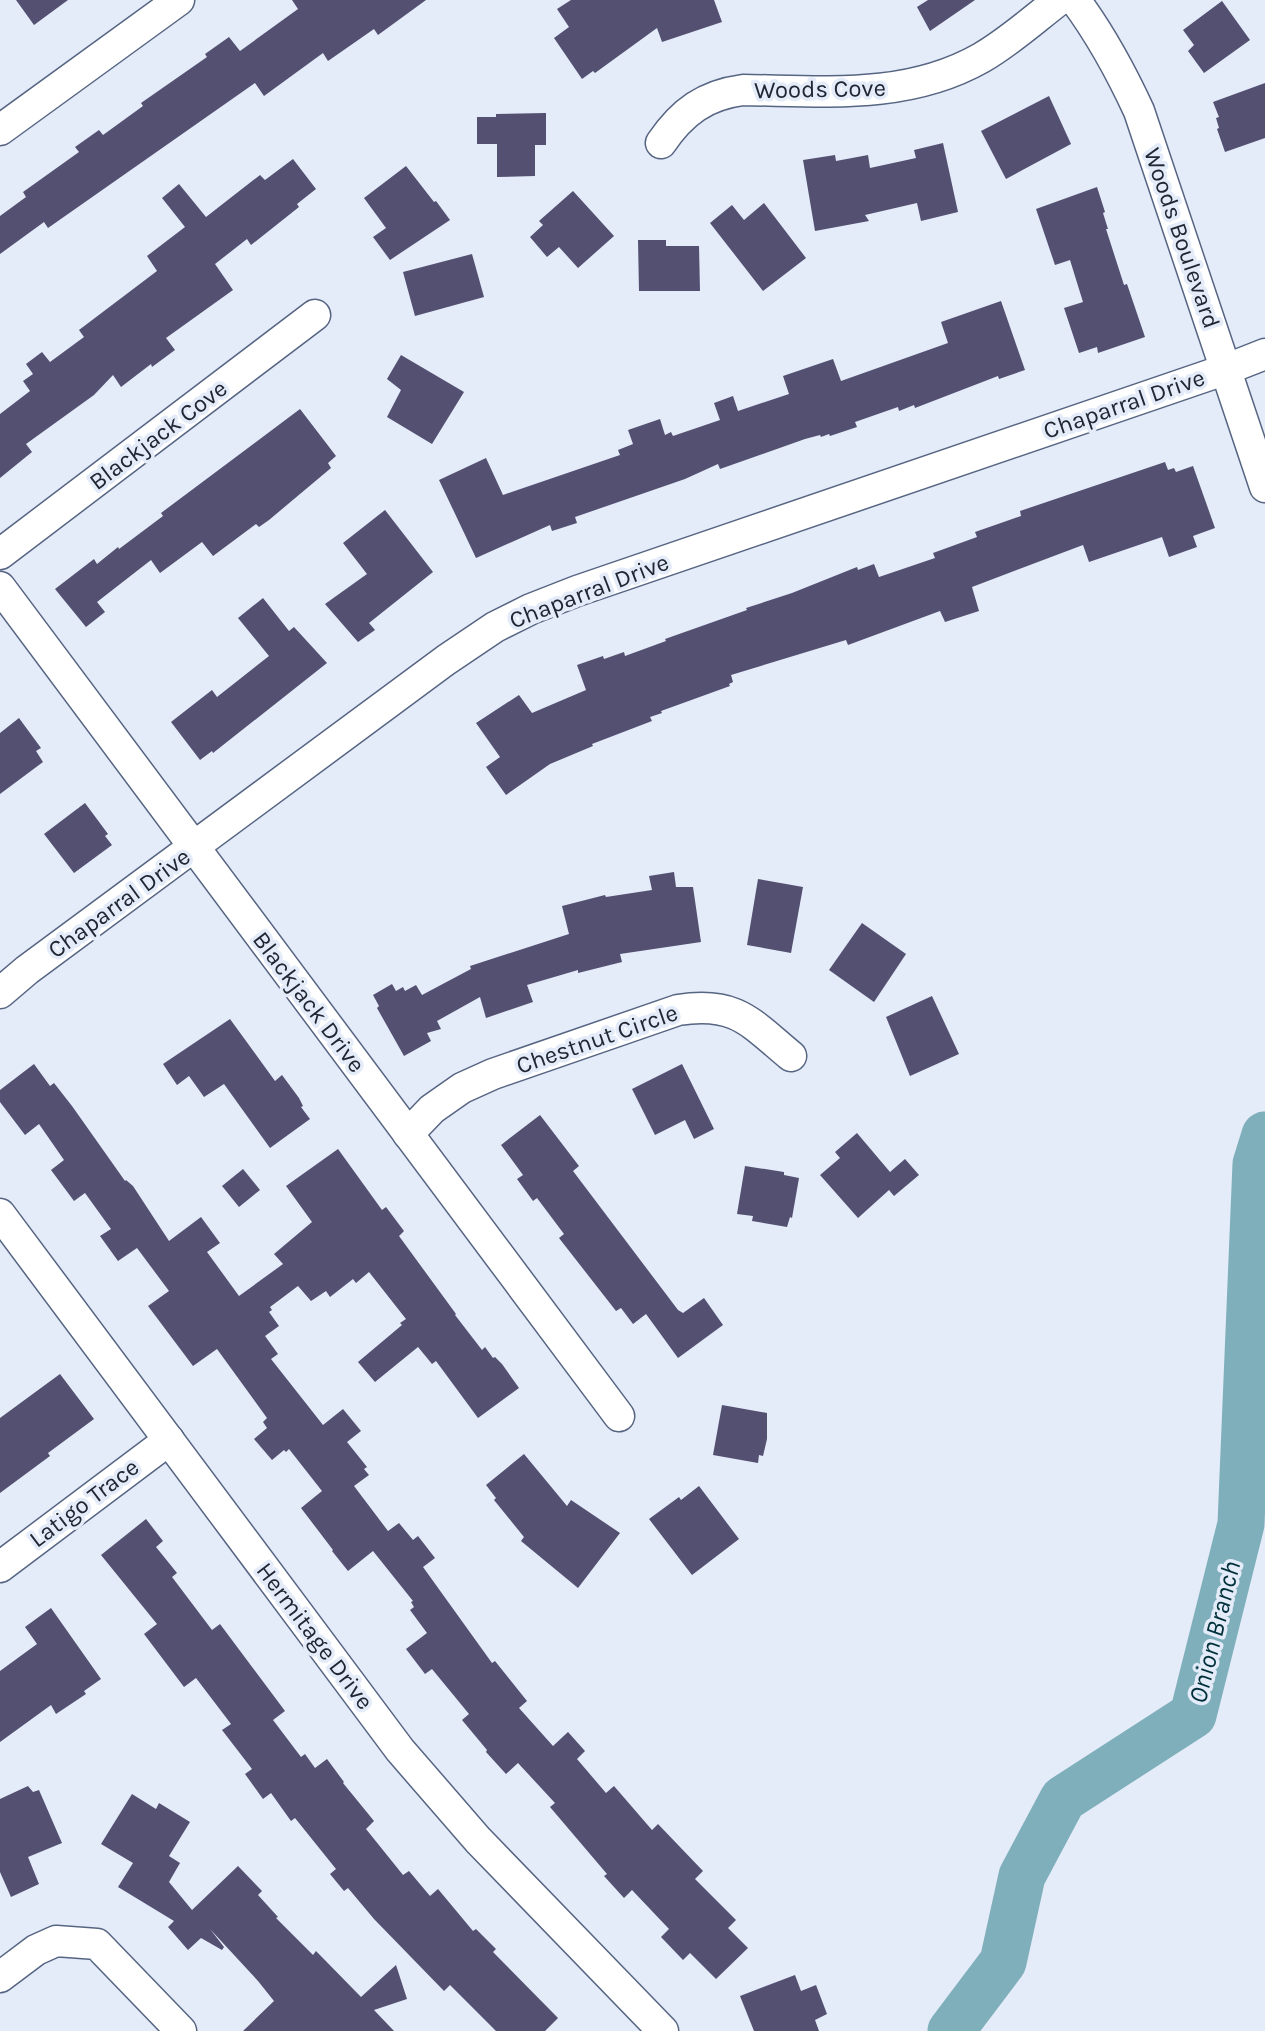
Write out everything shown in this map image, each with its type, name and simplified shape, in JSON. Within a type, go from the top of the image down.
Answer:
[{"type":"street","points":[[0,130],[179,0]]},
{"type":"street","name":"Woods Cove","points":[[660,143],[676,121],[698,104],[730,92],[863,91],[904,86],[943,76],[997,48],[1059,0]]},
{"type":"street","name":"Woods Boulevard","points":[[1075,0],[1119,67],[1139,111],[1265,487]]},
{"type":"street","name":"Blackjack Cove","points":[[0,554],[315,315]]},
{"type":"street","name":"Chaparral Drive","points":[[0,993],[27,970],[446,660],[495,627],[531,609],[1265,354]]},
{"type":"street","name":"Blackjack Drive","points":[[0,587],[619,1416]]},
{"type":"street","name":"Chestnut Circle","points":[[408,1134],[432,1109],[462,1088],[493,1074],[678,1010],[698,1007],[724,1009],[746,1019],[791,1056]]},
{"type":"street","name":"Hermitage Drive","points":[[0,1214],[400,1750],[478,1840],[663,2031]]},
{"type":"street","name":"Latigo Trace","points":[[0,1567],[169,1440]]},
{"type":"street","points":[[0,1977],[36,1950],[56,1941],[97,1944],[181,2031]]},
{"type":"building","points":[[16,0],[68,0],[34,25]]},
{"type":"building","points":[[292,0],[426,0],[378,35],[374,29],[328,61],[323,53],[264,96],[255,83],[48,228],[44,222],[0,254],[0,216],[26,197],[23,192],[79,152],[75,147],[99,130],[103,135],[143,106],[141,103],[207,57],[205,54],[229,37],[240,51],[298,9]]},
{"type":"building","points":[[571,0],[714,0],[722,22],[662,42],[657,28],[595,73],[593,71],[582,79],[554,38],[569,27],[557,9]]},
{"type":"building","points":[[928,0],[975,0],[930,31],[917,7]]},
{"type":"building","points":[[1222,1],[1250,40],[1204,73],[1188,51],[1194,45],[1183,30]]},
{"type":"building","points":[[1265,83],[1265,138],[1225,152],[1217,129],[1216,118],[1219,117],[1213,102]]},
{"type":"building","points":[[1049,96],[1071,144],[1006,179],[981,131]]},
{"type":"building","points":[[546,113],[546,145],[535,145],[535,176],[497,177],[497,144],[477,144],[477,117]]},
{"type":"building","points":[[943,143],[958,212],[921,221],[917,203],[865,215],[869,221],[815,231],[803,160],[835,155],[836,161],[868,155],[870,168],[916,158],[914,150]]},
{"type":"building","points":[[293,159],[316,189],[297,204],[299,207],[251,245],[247,239],[215,264],[233,290],[166,338],[175,350],[121,387],[113,375],[94,395],[26,444],[32,452],[0,478],[0,414],[30,391],[23,381],[33,374],[26,364],[42,352],[50,362],[84,337],[79,330],[157,271],[147,256],[185,227],[162,198],[179,184],[206,217],[260,175],[265,180]]},
{"type":"building","points":[[406,166],[450,220],[390,260],[373,237],[386,228],[364,198]]},
{"type":"building","points":[[1097,187],[1105,212],[1106,229],[1145,337],[1098,353],[1097,347],[1079,353],[1064,308],[1083,302],[1070,260],[1055,265],[1036,209]]},
{"type":"building","points":[[573,191],[614,236],[578,268],[559,247],[547,257],[530,237],[543,225],[539,221]]},
{"type":"building","points":[[764,203],[806,258],[763,291],[710,223],[732,205],[744,220]]},
{"type":"building","points":[[638,240],[666,240],[666,246],[699,246],[700,291],[639,291]]},
{"type":"building","points":[[472,254],[484,297],[415,316],[403,272]]},
{"type":"building","points":[[1001,301],[1025,370],[999,379],[998,376],[915,408],[914,405],[899,411],[898,407],[855,422],[857,427],[830,436],[820,435],[805,439],[720,469],[718,464],[685,479],[575,517],[577,523],[552,531],[550,525],[476,558],[439,480],[486,458],[503,495],[620,455],[618,450],[633,444],[628,430],[660,419],[665,435],[671,432],[673,436],[720,420],[714,403],[733,396],[738,411],[789,394],[783,376],[833,359],[841,381],[948,343],[941,322]]},
{"type":"building","points":[[401,355],[464,392],[432,444],[387,417],[401,390],[387,379]]},
{"type":"building","points":[[300,409],[336,456],[328,463],[331,468],[269,520],[259,527],[256,524],[213,556],[202,542],[160,573],[151,560],[97,602],[105,612],[86,627],[55,589],[94,559],[97,564],[118,547],[119,549],[163,516],[161,513]]},
{"type":"building","points":[[1165,462],[1168,470],[1174,468],[1176,472],[1193,466],[1215,528],[1193,536],[1197,547],[1169,557],[1162,537],[1089,562],[1083,545],[972,587],[979,611],[945,622],[940,611],[848,645],[846,640],[731,675],[733,682],[730,686],[661,711],[662,713],[650,717],[652,721],[592,744],[593,746],[550,764],[506,795],[486,767],[500,757],[476,723],[519,695],[532,713],[586,690],[577,665],[624,652],[625,656],[857,567],[858,570],[874,564],[879,577],[935,558],[933,553],[977,537],[975,532],[1021,516],[1020,511]]},
{"type":"building","points":[[385,510],[433,572],[369,623],[375,630],[358,642],[325,604],[367,574],[343,543]]},
{"type":"building","points":[[263,598],[289,631],[294,627],[327,663],[213,753],[212,751],[200,760],[171,722],[212,690],[217,697],[269,656],[238,618]]},
{"type":"building","points":[[19,718],[41,748],[36,751],[43,762],[0,794],[0,733]]},
{"type":"building","points":[[85,803],[108,834],[105,836],[112,845],[74,873],[44,834]]},
{"type":"building","points":[[674,872],[676,887],[693,887],[701,942],[620,954],[622,962],[578,973],[578,970],[527,985],[533,1002],[486,1018],[480,997],[437,1021],[441,1029],[427,1033],[431,1041],[404,1056],[377,1008],[379,1006],[373,995],[392,984],[396,991],[403,987],[405,991],[416,985],[422,995],[471,969],[470,966],[569,934],[562,906],[605,895],[652,890],[649,876]]},
{"type":"building","points":[[758,879],[803,887],[791,953],[747,945]]},
{"type":"building","points":[[862,923],[906,954],[874,1002],[829,970]]},
{"type":"building","points":[[932,996],[959,1054],[910,1076],[886,1017]]},
{"type":"building","points":[[230,1019],[275,1081],[282,1075],[310,1119],[270,1148],[224,1084],[204,1097],[189,1076],[177,1085],[163,1064]]},
{"type":"building","points":[[34,1064],[50,1086],[54,1083],[72,1106],[125,1181],[133,1186],[169,1241],[201,1217],[220,1243],[207,1252],[239,1296],[283,1264],[274,1254],[312,1222],[286,1186],[338,1149],[382,1210],[386,1207],[404,1231],[399,1236],[455,1315],[482,1350],[485,1347],[493,1358],[502,1364],[519,1388],[478,1418],[436,1361],[432,1364],[418,1347],[375,1382],[358,1362],[406,1319],[369,1272],[356,1283],[353,1279],[330,1297],[326,1291],[311,1301],[298,1286],[270,1307],[272,1310],[269,1312],[279,1326],[265,1336],[278,1354],[271,1359],[323,1425],[343,1409],[361,1431],[347,1442],[367,1467],[364,1469],[369,1475],[354,1486],[388,1531],[399,1523],[413,1540],[418,1536],[435,1558],[423,1567],[492,1663],[495,1661],[527,1701],[519,1708],[553,1746],[568,1732],[585,1751],[577,1759],[606,1793],[614,1786],[652,1830],[658,1824],[703,1871],[695,1879],[736,1920],[728,1928],[748,1948],[716,1979],[690,1953],[683,1960],[661,1937],[669,1929],[632,1890],[624,1898],[550,1807],[555,1803],[518,1763],[506,1774],[486,1752],[462,1720],[469,1714],[432,1669],[425,1674],[406,1649],[427,1633],[410,1610],[414,1607],[411,1602],[413,1601],[373,1551],[348,1571],[301,1508],[322,1491],[289,1449],[272,1460],[254,1439],[267,1428],[263,1422],[267,1418],[217,1349],[193,1366],[148,1306],[169,1291],[137,1248],[118,1261],[100,1236],[111,1229],[85,1193],[74,1201],[51,1170],[64,1160],[39,1124],[25,1135],[0,1102],[0,1090]]},
{"type":"building","points":[[682,1064],[714,1129],[694,1139],[685,1120],[655,1135],[632,1089]]},
{"type":"building","points":[[540,1115],[579,1166],[573,1171],[678,1310],[683,1313],[704,1298],[723,1325],[678,1358],[646,1314],[633,1324],[621,1308],[616,1311],[559,1238],[564,1234],[537,1198],[533,1201],[517,1179],[523,1175],[501,1145]]},
{"type":"building","points":[[857,1133],[890,1172],[905,1159],[919,1175],[894,1196],[889,1190],[858,1218],[820,1175],[840,1158],[835,1152]]},
{"type":"building","points":[[745,1166],[784,1172],[784,1175],[799,1178],[792,1218],[790,1217],[787,1227],[752,1221],[753,1216],[737,1214]]},
{"type":"building","points":[[243,1169],[260,1190],[239,1207],[222,1186]]},
{"type":"building","points":[[60,1374],[94,1419],[0,1493],[0,1418]]},
{"type":"building","points":[[722,1405],[767,1413],[767,1439],[763,1456],[759,1455],[758,1463],[713,1455]]},
{"type":"building","points":[[524,1454],[567,1506],[571,1500],[620,1533],[578,1588],[521,1541],[524,1537],[494,1500],[496,1498],[486,1485]]},
{"type":"building","points":[[699,1486],[739,1539],[692,1575],[649,1519]]},
{"type":"building","points":[[146,1519],[163,1541],[156,1547],[177,1573],[172,1577],[212,1630],[220,1624],[285,1711],[273,1720],[301,1757],[305,1754],[315,1768],[327,1759],[374,1821],[366,1829],[403,1875],[409,1871],[430,1896],[438,1889],[473,1931],[476,1929],[496,1949],[493,1952],[558,2018],[545,2031],[496,2031],[450,1985],[444,1991],[374,1919],[348,1888],[344,1891],[330,1874],[336,1869],[295,1818],[291,1821],[271,1793],[263,1799],[245,1774],[252,1769],[222,1730],[231,1724],[196,1678],[184,1687],[144,1634],[157,1624],[101,1555]]},
{"type":"building","points":[[51,1608],[101,1679],[84,1691],[86,1694],[56,1714],[51,1705],[0,1742],[0,1671],[37,1644],[25,1627]]},
{"type":"building","points":[[28,1786],[33,1792],[39,1790],[62,1843],[28,1857],[39,1884],[11,1897],[0,1872],[0,1799]]},
{"type":"building","points":[[132,1794],[156,1809],[159,1803],[190,1822],[169,1856],[180,1863],[169,1882],[192,1910],[238,1866],[262,1891],[258,1895],[278,1917],[276,1918],[313,1955],[316,1951],[361,1997],[396,1965],[407,1999],[374,2010],[394,2031],[243,2031],[274,2001],[258,1981],[210,1929],[224,1947],[222,1950],[201,1938],[188,1950],[168,1927],[174,1921],[118,1887],[133,1863],[101,1844]]},
{"type":"building","points":[[795,1975],[801,1991],[816,1985],[827,2014],[815,2020],[819,2031],[754,2031],[740,1996]]},
{"type":"waterway","name":"Onion Branch","points":[[951,2031],[1003,1962],[1022,1876],[1063,1799],[1193,1715],[1241,1524],[1256,1164],[1265,1135]]}]
